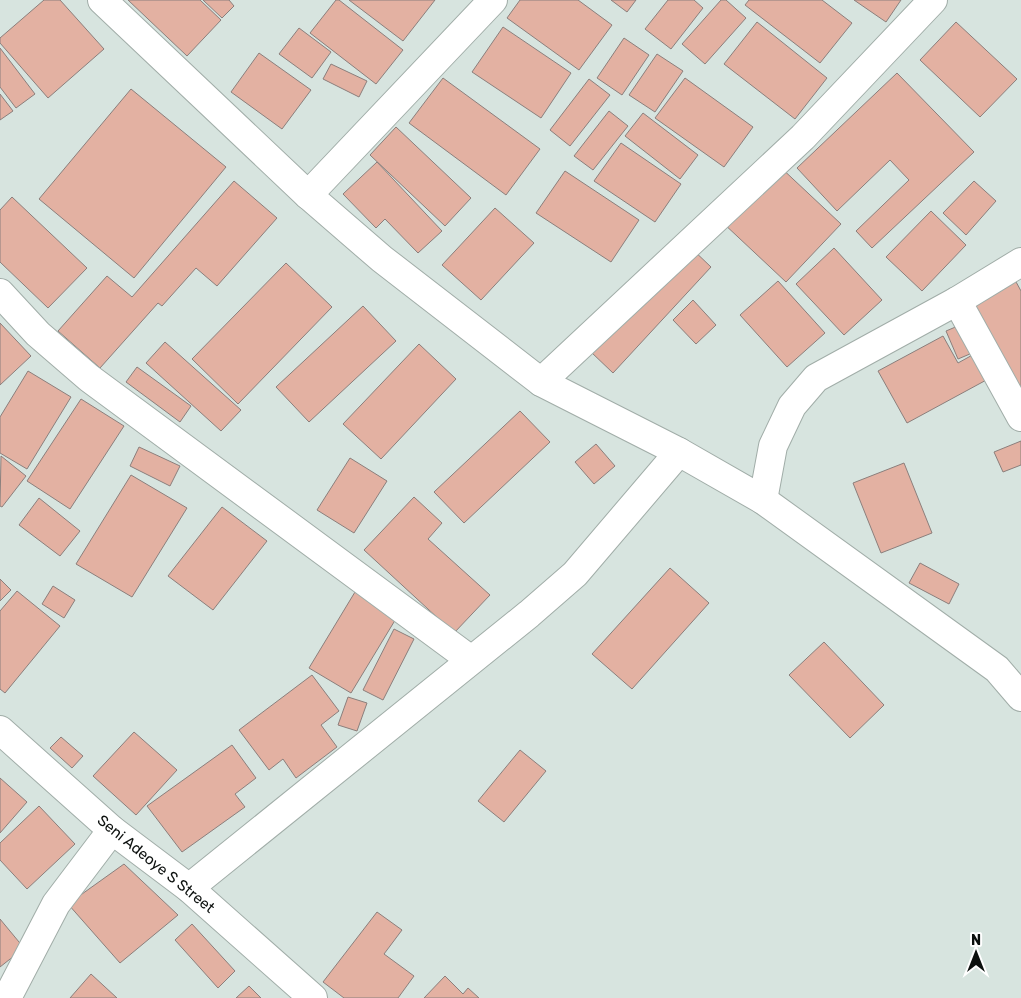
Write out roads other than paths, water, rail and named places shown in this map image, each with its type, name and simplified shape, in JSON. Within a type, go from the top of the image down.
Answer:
[{"type":"street","points":[[102,0],[308,195],[382,260],[540,382],[679,452],[763,500],[1009,666],[1021,697]]},
{"type":"street","points":[[308,195],[493,0]]},
{"type":"street","points":[[540,382],[803,136],[933,0]]},
{"type":"street","points":[[763,500],[773,446],[792,406],[816,378],[957,302],[1021,262]]},
{"type":"street","points":[[0,293],[38,334],[89,378],[472,660]]},
{"type":"street","points":[[957,302],[1021,417]]},
{"type":"street","points":[[189,888],[472,660],[575,574],[679,452]]},
{"type":"street","name":"Seni Adeoye S Street","points":[[0,730],[112,830],[189,888],[313,998]]},
{"type":"street","points":[[7,998],[56,904],[112,830]]}]
